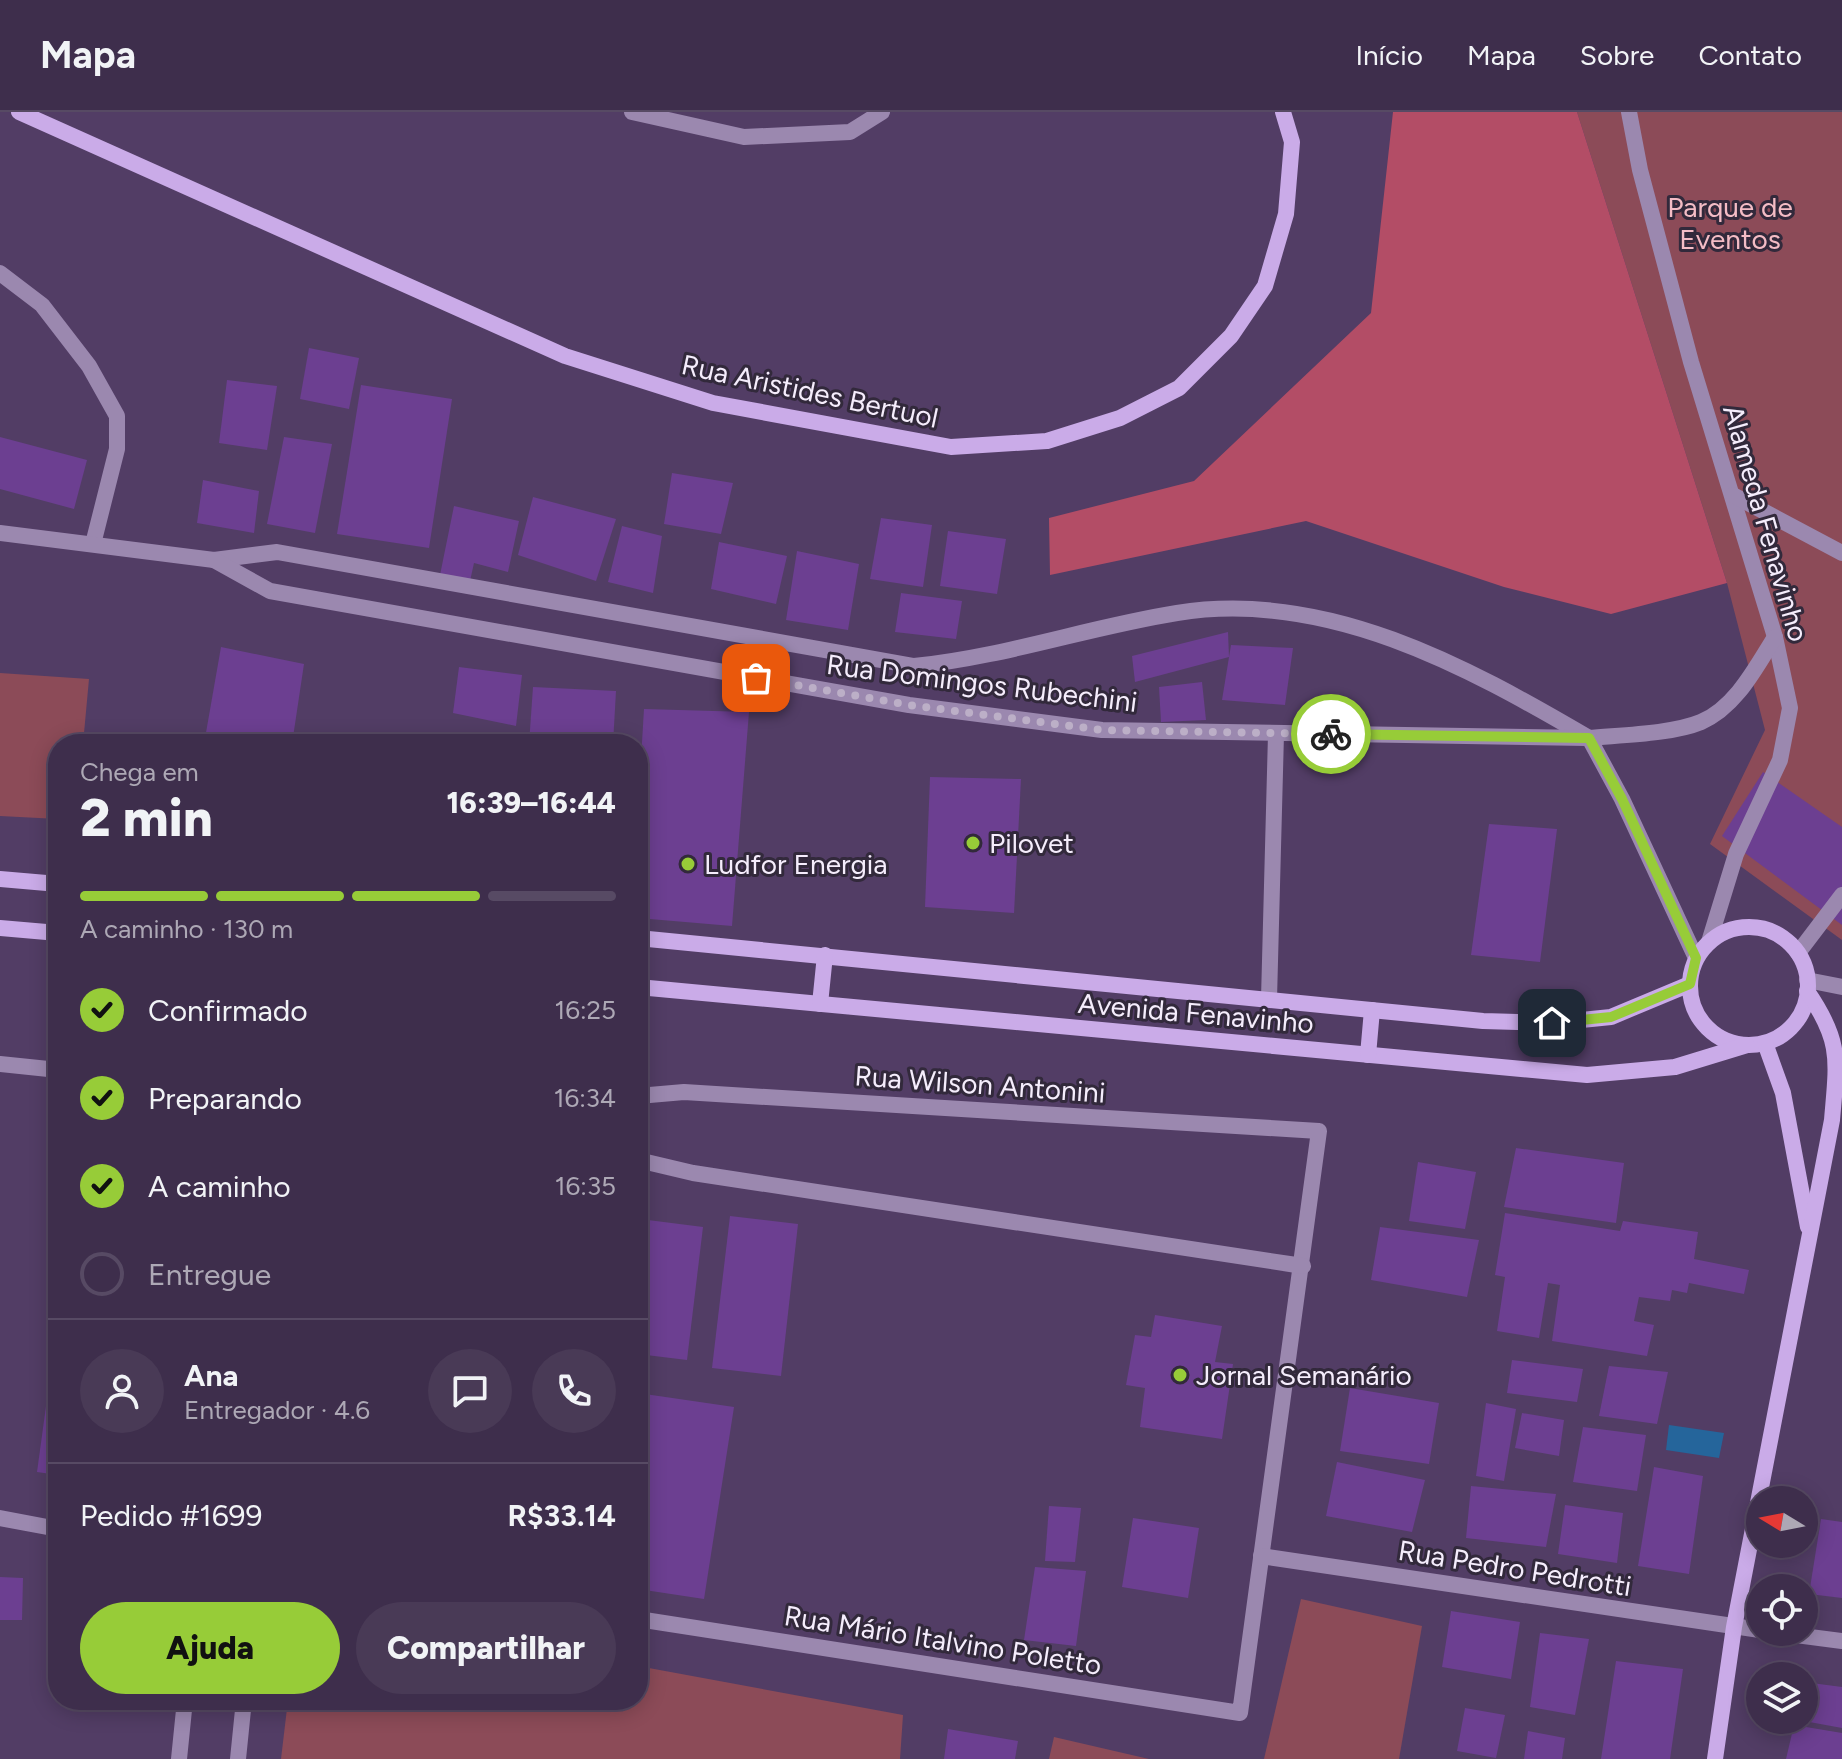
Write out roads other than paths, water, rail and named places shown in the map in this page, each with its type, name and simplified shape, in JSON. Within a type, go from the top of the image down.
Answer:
[{"type":"street","name":"Rua Aristides Bertuol","points":[[19,112],[565,356],[713,403],[951,447],[1047,441],[1120,418],[1179,388],[1231,336],[1265,286],[1286,214],[1292,142],[1283,112]]},
{"type":"street","points":[[632,112],[744,137],[850,132],[882,112]]},
{"type":"street","name":"Alameda Fenavinho","points":[[1629,112],[1640,170],[1691,362],[1775,637],[1790,708],[1780,760],[1736,854],[1709,942]]},
{"type":"street","points":[[0,273],[42,305],[89,366],[117,416],[117,449],[93,544]]},
{"type":"street","points":[[1733,495],[1842,553]]},
{"type":"street","name":"Rua Domingos Rubechini","points":[[0,533],[214,560],[277,552],[914,666],[962,661],[1179,612],[1264,611],[1332,620],[1441,656],[1493,682],[1589,738]]},
{"type":"street","name":"Rua Domingos Rubechini","points":[[214,560],[270,591],[909,705],[1102,730],[1589,738]]},
{"type":"street","points":[[1696,958],[1622,799],[1589,738],[1701,722],[1726,705],[1748,679],[1775,637]]},
{"type":"street","points":[[1269,999],[1276,734]]},
{"type":"street","points":[[0,879],[48,883]]},
{"type":"street","points":[[1798,953],[1842,895]]},
{"type":"street","points":[[1715,1759],[1734,1627],[1832,1120],[1838,1056],[1829,1022],[1807,985],[1798,953],[1784,939],[1766,929],[1746,927],[1726,931],[1709,942],[1696,958],[1690,984],[1692,1002],[1700,1019],[1729,1042],[1747,1045],[1765,1043],[1794,1023],[1803,1008],[1807,985]]},
{"type":"street","points":[[0,928],[48,932]]},
{"type":"street","name":"Avenida Fenavinho","points":[[648,939],[1483,1021],[1552,1023],[1611,1017],[1690,984]]},
{"type":"street","points":[[820,1004],[825,955]]},
{"type":"street","points":[[1807,985],[1842,987]]},
{"type":"street","name":"Avenida Fenavinho","points":[[648,988],[1587,1075],[1675,1067],[1747,1045]]},
{"type":"street","points":[[1368,1055],[1372,1010]]},
{"type":"street","points":[[1765,1043],[1783,1093],[1810,1236]]},
{"type":"street","points":[[0,1064],[48,1069]]},
{"type":"street","name":"Rua Wilson Antonini","points":[[648,1095],[684,1092],[1319,1131],[1303,1266]]},
{"type":"street","points":[[648,1162],[693,1173],[1303,1266],[1261,1556]]},
{"type":"street","points":[[0,1518],[48,1527]]},
{"type":"street","name":"Rua Pedro Pedrotti","points":[[1261,1556],[1746,1628]]},
{"type":"street","name":"Rua Mário Italvino Poletto","points":[[648,1621],[1240,1713],[1261,1556]]},
{"type":"street","points":[[1818,1638],[1842,1641]]},
{"type":"street","points":[[179,1759],[184,1710]]},
{"type":"street","points":[[238,1759],[243,1710]]},
{"type":"water","points":[[1669,1425],[1724,1433],[1719,1458],[1666,1450]]},
{"type":"place","name":"Pilovet","points":[[973,843]]},
{"type":"place","name":"Ludfor Energia","points":[[688,864]]},
{"type":"place","name":"Jornal Semanário","points":[[1180,1375]]},
{"type":"park label","name":"Parque de Eventos","points":[[1730,223]]}]
